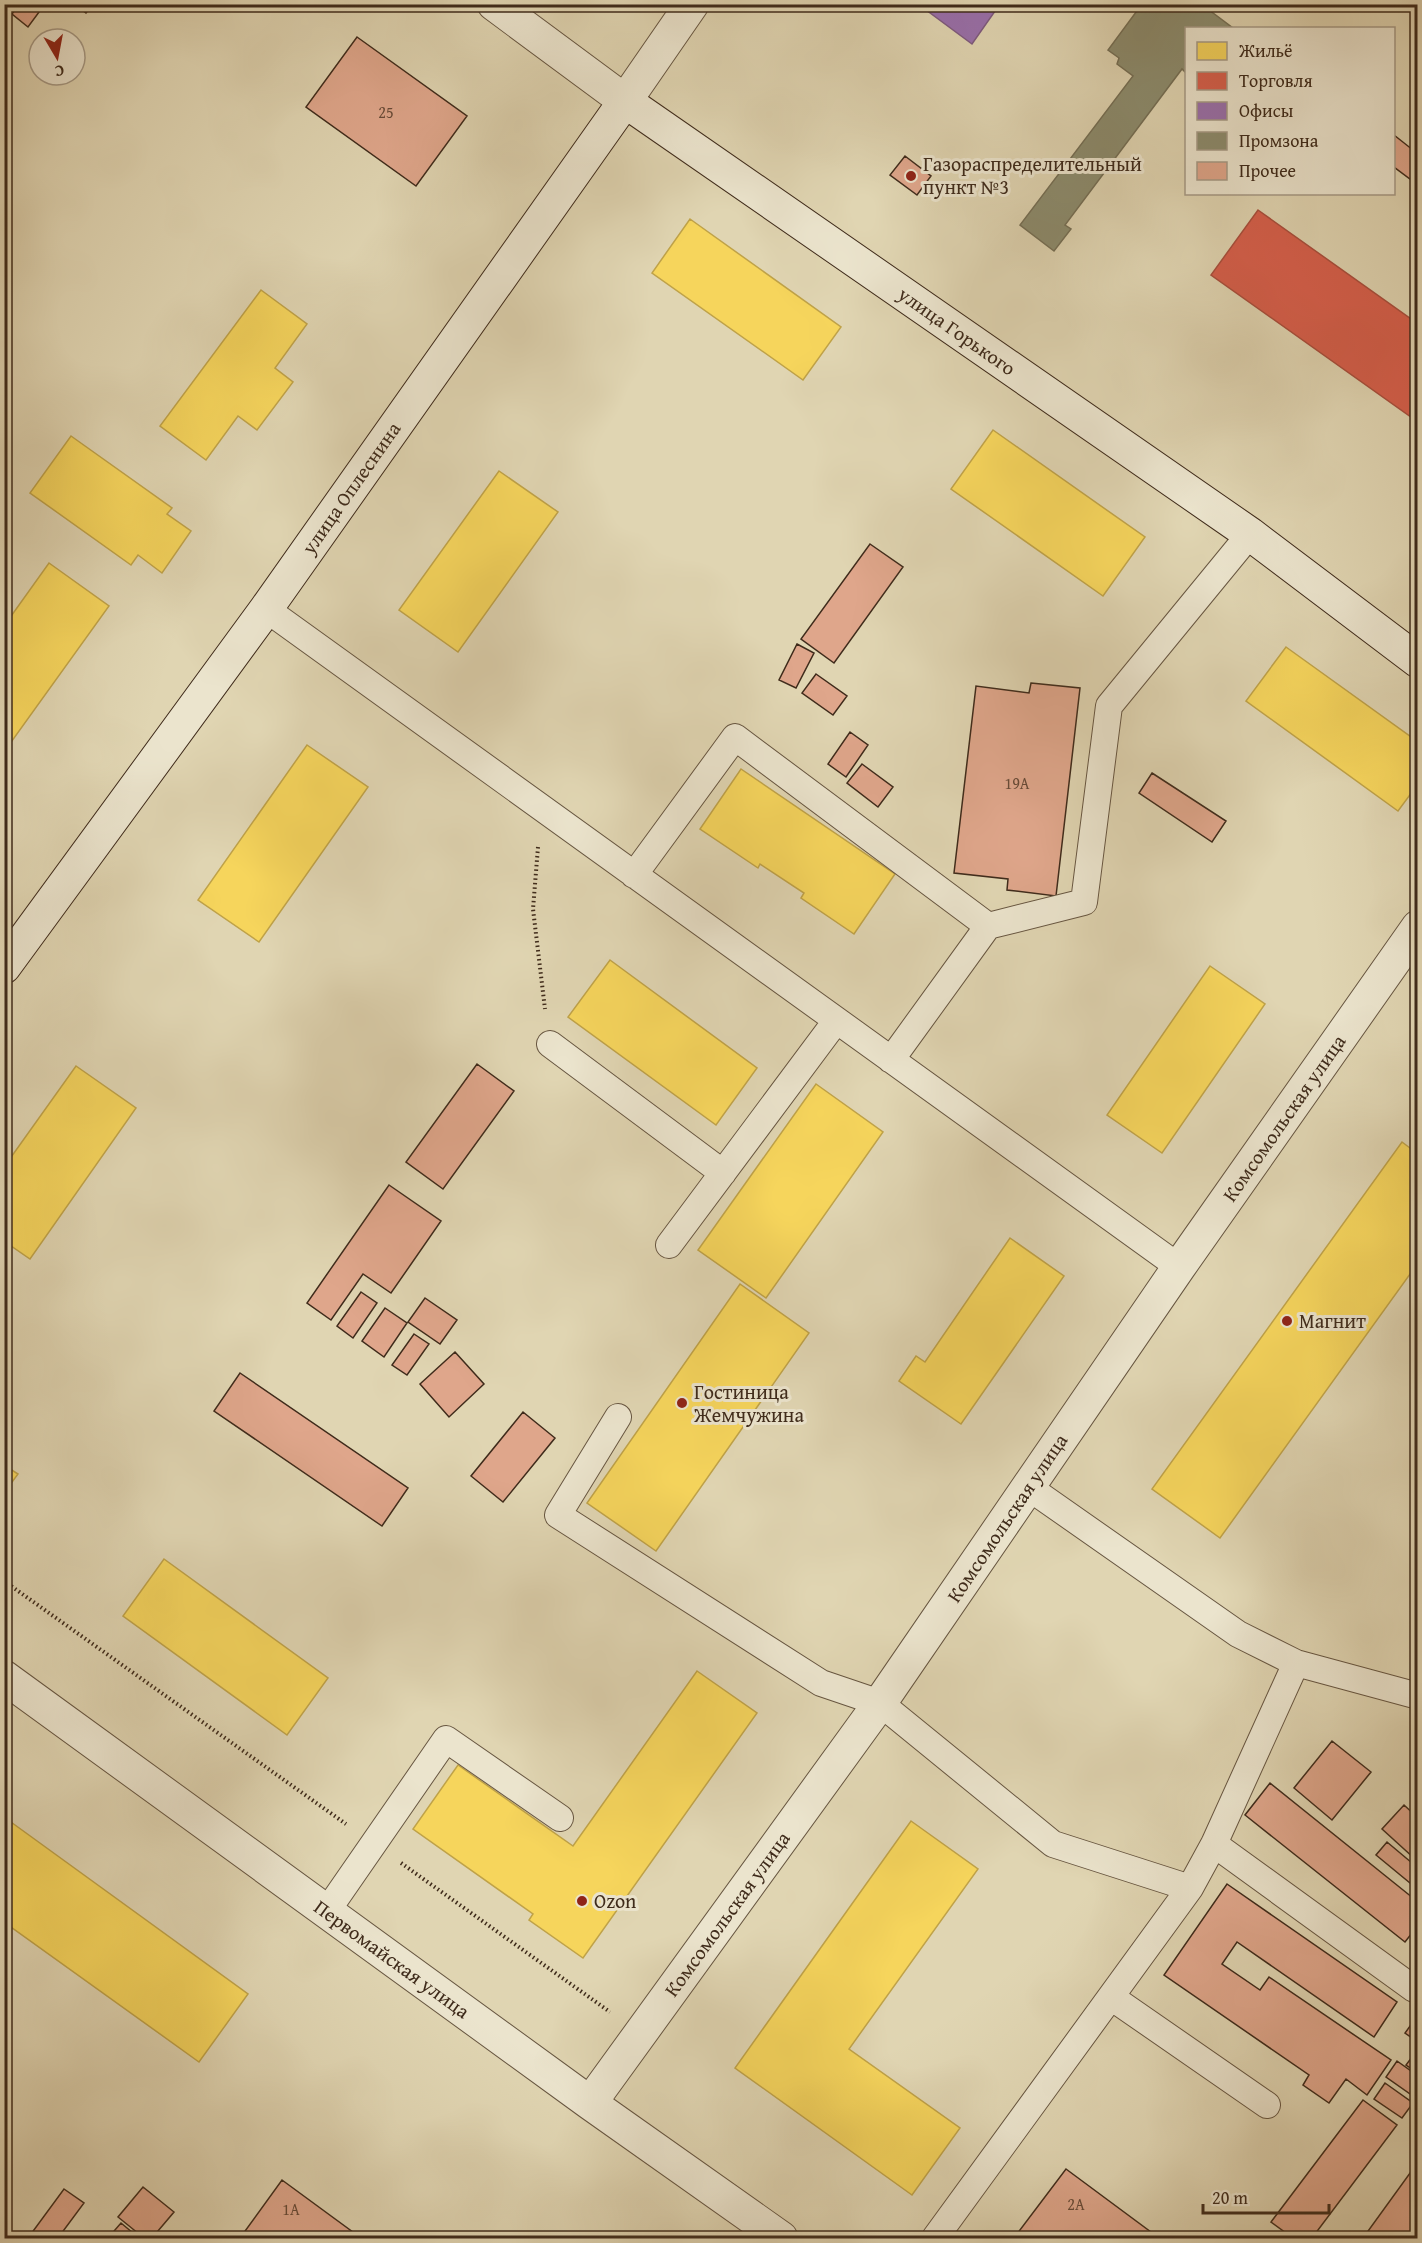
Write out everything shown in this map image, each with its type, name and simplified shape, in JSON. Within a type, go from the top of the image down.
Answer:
[{"type":"street","name":"улица Горького","points":[[494,4],[625,101],[1250,534],[1418,661]]},
{"type":"street","name":"улица Оплеснина","points":[[4,967],[266,609],[692,4]]},
{"type":"street","name":"Комсомольская улица","points":[[590,2103],[880,1703],[1179,1267],[1418,927]]},
{"type":"street","name":"Первомайская улица","points":[[4,1677],[590,2103],[781,2238]]},
{"type":"lane","points":[[891,1060],[988,926],[1084,902],[1109,706],[1250,534]]},
{"type":"lane","points":[[266,609],[1179,1267]]},
{"type":"lane","points":[[634,874],[735,737],[988,926]]},
{"type":"lane","points":[[669,1245],[836,1021]]},
{"type":"lane","points":[[550,1044],[723,1173]]},
{"type":"lane","points":[[618,1417],[558,1515],[821,1683],[880,1703],[1053,1844],[1190,1888]]},
{"type":"lane","points":[[1028,1487],[1238,1634],[1296,1662],[1418,1696]]},
{"type":"lane","points":[[935,2238],[1190,1888],[1214,1844],[1296,1662]]},
{"type":"lane","points":[[327,1911],[446,1739],[560,1818]]},
{"type":"lane","points":[[1214,1844],[1414,1989]]},
{"type":"lane","points":[[1111,1997],[1267,2105]]},
{"type":"path","points":[[536,804],[538,849],[533,909],[550,1044]]},
{"type":"path","points":[[4,1581],[640,2033]]},
{"type":"building: Жильё","points":[[690,219],[841,327],[803,380],[652,273]]},
{"type":"building: Жильё","points":[[261,290],[307,324],[275,368],[293,382],[257,430],[238,416],[206,460],[160,426]]},
{"type":"building: Жильё","points":[[993,430],[1145,537],[1103,596],[951,489]]},
{"type":"building: Жильё","points":[[71,436],[172,508],[167,514],[191,531],[162,573],[138,555],[131,565],[30,493]]},
{"type":"building: Жильё","points":[[499,471],[558,512],[458,652],[399,610]]},
{"type":"building: Жильё","points":[[49,563],[109,606],[4,752],[4,626]]},
{"type":"building: Жильё","points":[[1286,647],[1418,742],[1418,784],[1398,811],[1246,701]]},
{"type":"building: Жильё","points":[[307,745],[368,787],[259,942],[198,900]]},
{"type":"building: Жильё","points":[[741,769],[895,874],[854,934],[801,898],[804,893],[760,864],[758,868],[700,829]]},
{"type":"building: Жильё","points":[[610,960],[757,1068],[716,1125],[568,1017]]},
{"type":"building: Жильё","points":[[1210,966],[1265,1004],[1162,1153],[1107,1115]]},
{"type":"building: Жильё","points":[[76,1066],[136,1108],[30,1259],[4,1241],[4,1167]]},
{"type":"building: Жильё","points":[[816,1084],[883,1132],[766,1298],[698,1250]]},
{"type":"building: Жильё","points":[[1402,1142],[1418,1154],[1418,1263],[1220,1538],[1152,1489]]},
{"type":"building: Жильё","points":[[1010,1238],[1064,1276],[961,1424],[899,1381],[916,1356],[925,1362]]},
{"type":"building: Жильё","points":[[740,1284],[809,1333],[656,1551],[587,1503]]},
{"type":"building: Жильё","points":[[4,1465],[18,1474],[4,1493]]},
{"type":"building: Жильё","points":[[164,1559],[328,1678],[287,1735],[123,1616]]},
{"type":"building: Жильё","points":[[697,1671],[757,1713],[583,1958],[529,1920],[533,1914],[413,1829],[458,1765],[573,1846]]},
{"type":"building: Жильё","points":[[4,1817],[248,1994],[199,2062],[4,1922]]},
{"type":"building: Жильё","points":[[911,1821],[978,1869],[849,2049],[960,2128],[912,2195],[735,2068]]},
{"type":"building: Торговля","points":[[1258,210],[1418,324],[1418,422],[1211,275]]},
{"type":"building: Офисы","points":[[918,4],[1000,4],[972,44]]},
{"type":"building: Промзона","points":[[1142,4],[1201,4],[1232,27],[1185,27],[1185,72],[1182,69],[1065,225],[1071,229],[1054,251],[1020,225],[1133,76],[1117,64],[1119,58],[1108,50]]},
{"type":"building: Прочее","points":[[19,4],[45,4],[28,27],[12,14]]},
{"type":"building: Прочее","points":[[74,4],[93,4],[86,13]]},
{"type":"building: Прочее","points":[[357,37],[467,116],[416,186],[306,107]]},
{"type":"building: Прочее","points":[[1395,136],[1418,154],[1418,185],[1395,168]]},
{"type":"building: Прочее","name":"Газораспределительный пункт №3","points":[[905,156],[931,176],[917,195],[890,175]]},
{"type":"building: Прочее","points":[[870,544],[903,567],[834,663],[801,639]]},
{"type":"building: Прочее","points":[[797,644],[814,653],[796,688],[779,680]]},
{"type":"building: Прочее","points":[[816,674],[847,696],[833,715],[802,693]]},
{"type":"building: Прочее","points":[[1031,683],[1080,688],[1056,896],[1007,890],[1008,879],[954,873],[976,686],[1029,693]]},
{"type":"building: Прочее","points":[[850,732],[868,745],[846,777],[828,764]]},
{"type":"building: Прочее","points":[[862,764],[893,787],[878,807],[847,783]]},
{"type":"building: Прочее","points":[[1152,773],[1226,821],[1212,842],[1139,793]]},
{"type":"building: Прочее","points":[[477,1064],[514,1091],[443,1189],[406,1162]]},
{"type":"building: Прочее","points":[[389,1185],[441,1221],[391,1293],[363,1274],[331,1320],[307,1303]]},
{"type":"building: Прочее","points":[[361,1292],[377,1303],[353,1338],[337,1326]]},
{"type":"building: Прочее","points":[[425,1298],[457,1320],[440,1344],[408,1322]]},
{"type":"building: Прочее","points":[[385,1308],[407,1323],[384,1357],[362,1341]]},
{"type":"building: Прочее","points":[[414,1334],[429,1344],[407,1375],[392,1365]]},
{"type":"building: Прочее","points":[[455,1352],[484,1384],[449,1417],[420,1384]]},
{"type":"building: Прочее","points":[[240,1373],[408,1488],[382,1526],[214,1411]]},
{"type":"building: Прочее","points":[[523,1412],[555,1438],[503,1502],[471,1476]]},
{"type":"building: Прочее","points":[[1332,1741],[1371,1772],[1332,1820],[1294,1788]]},
{"type":"building: Прочее","points":[[1270,1783],[1418,1902],[1418,1937],[1412,1933],[1405,1942],[1245,1815]]},
{"type":"building: Прочее","points":[[1404,1805],[1418,1818],[1418,1856],[1415,1859],[1382,1829]]},
{"type":"building: Прочее","points":[[1387,1842],[1418,1868],[1418,1874],[1410,1883],[1376,1855]]},
{"type":"building: Прочее","points":[[1227,1884],[1397,2002],[1374,2037],[1237,1942],[1222,1964],[1260,1990],[1269,1977],[1391,2060],[1367,2095],[1346,2079],[1329,2103],[1303,2085],[1309,2075],[1164,1975]]},
{"type":"building: Прочее","points":[[1418,2015],[1418,2042],[1405,2033]]},
{"type":"building: Прочее","points":[[1418,2049],[1418,2073],[1406,2065]]},
{"type":"building: Прочее","points":[[1397,2061],[1418,2076],[1418,2090],[1413,2096],[1386,2077]]},
{"type":"building: Прочее","points":[[1385,2083],[1413,2103],[1402,2118],[1374,2099]]},
{"type":"building: Прочее","points":[[1363,2100],[1397,2125],[1312,2238],[1293,2238],[1271,2222]]},
{"type":"building: Прочее","points":[[1418,2162],[1418,2238],[1363,2238]]},
{"type":"building: Прочее","points":[[1066,2169],[1159,2238],[1014,2238]]},
{"type":"building: Прочее","points":[[282,2180],[361,2238],[240,2238]]},
{"type":"building: Прочее","points":[[143,2187],[174,2212],[152,2238],[144,2238],[118,2217]]},
{"type":"building: Прочее","points":[[64,2189],[84,2203],[58,2238],[28,2238]]},
{"type":"building: Прочее","points":[[121,2223],[139,2238],[108,2238]]},
{"type":"place","name":"Газораспределительный пункт №3","points":[[911,176]]},
{"type":"place","name":"Магнит","points":[[1287,1321]]},
{"type":"place","name":"Гостиница Жемчужина","points":[[682,1403]]},
{"type":"place","name":"Ozon","points":[[582,1901]]}]
